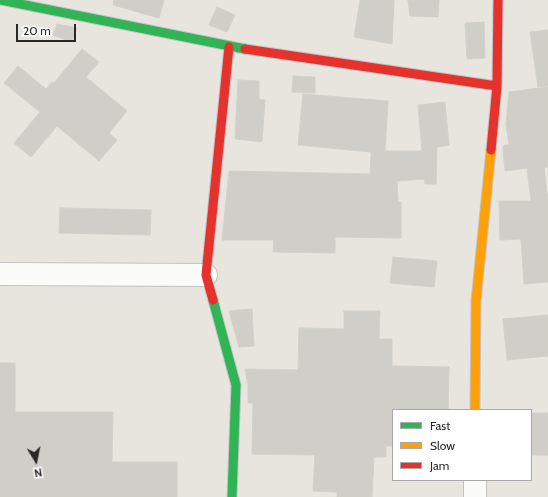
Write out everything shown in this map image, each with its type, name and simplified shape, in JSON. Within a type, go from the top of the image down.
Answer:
[{"type":"street","points":[[0,0],[189,37],[230,48],[497,86]]},
{"type":"street","points":[[475,409],[476,301],[497,86],[498,0]]},
{"type":"street","points":[[230,48],[206,275],[236,385],[232,497]]},
{"type":"street","points":[[0,274],[206,275]]},
{"type":"street","points":[[475,481],[475,497]]},
{"type":"building","points":[[114,0],[164,0],[159,18],[113,5]]},
{"type":"building","points":[[360,0],[394,0],[392,44],[354,37]]},
{"type":"building","points":[[408,0],[439,0],[438,17],[410,16]]},
{"type":"building","points":[[217,7],[235,15],[227,32],[209,25]]},
{"type":"building","points":[[484,22],[485,58],[467,59],[465,23]]},
{"type":"building","points":[[57,24],[77,28],[72,42],[53,35]]},
{"type":"building","points":[[548,30],[548,86],[538,87],[530,32]]},
{"type":"building","points":[[82,49],[99,62],[86,77],[127,111],[109,133],[117,140],[99,161],[57,126],[31,157],[14,143],[40,112],[4,83],[18,66],[46,89],[52,82],[54,83]]},
{"type":"building","points":[[293,76],[315,77],[315,93],[292,92]]},
{"type":"building","points":[[238,80],[259,81],[259,99],[265,100],[262,142],[235,139]]},
{"type":"building","points":[[548,87],[548,167],[544,168],[548,201],[548,282],[524,284],[521,239],[500,240],[499,201],[531,201],[527,168],[505,171],[503,149],[504,145],[509,145],[506,124],[509,92]]},
{"type":"building","points":[[303,94],[388,101],[385,151],[422,151],[418,105],[445,102],[449,145],[437,147],[436,184],[425,184],[424,179],[397,181],[398,202],[401,202],[401,238],[335,237],[335,253],[273,252],[274,240],[222,240],[229,171],[370,174],[371,152],[298,145]]},
{"type":"building","points":[[60,208],[151,210],[150,235],[59,233]]},
{"type":"building","points":[[393,257],[437,261],[434,287],[390,283]]},
{"type":"building","points":[[252,309],[254,346],[239,347],[229,311]]},
{"type":"building","points":[[344,311],[380,311],[379,339],[392,339],[392,366],[449,367],[448,409],[392,409],[392,446],[386,446],[386,457],[374,457],[372,497],[337,497],[337,492],[313,491],[315,455],[252,454],[253,403],[248,403],[248,385],[245,369],[298,370],[299,328],[344,329]]},
{"type":"building","points":[[548,315],[548,356],[507,360],[503,319]]},
{"type":"building","points":[[0,363],[15,363],[15,412],[113,412],[112,462],[177,462],[177,497],[0,497]]},
{"type":"building","points":[[532,413],[548,413],[548,455],[532,455]]},
{"type":"traffic: fast","points":[[0,0],[245,49]]},
{"type":"traffic: fast","points":[[213,300],[236,385],[232,497]]},
{"type":"traffic: slow","points":[[475,409],[476,301],[491,150]]},
{"type":"traffic: jam","points":[[491,150],[497,86],[498,0]]},
{"type":"traffic: jam","points":[[213,300],[206,275],[229,47]]},
{"type":"traffic: jam","points":[[245,49],[497,86]]}]
